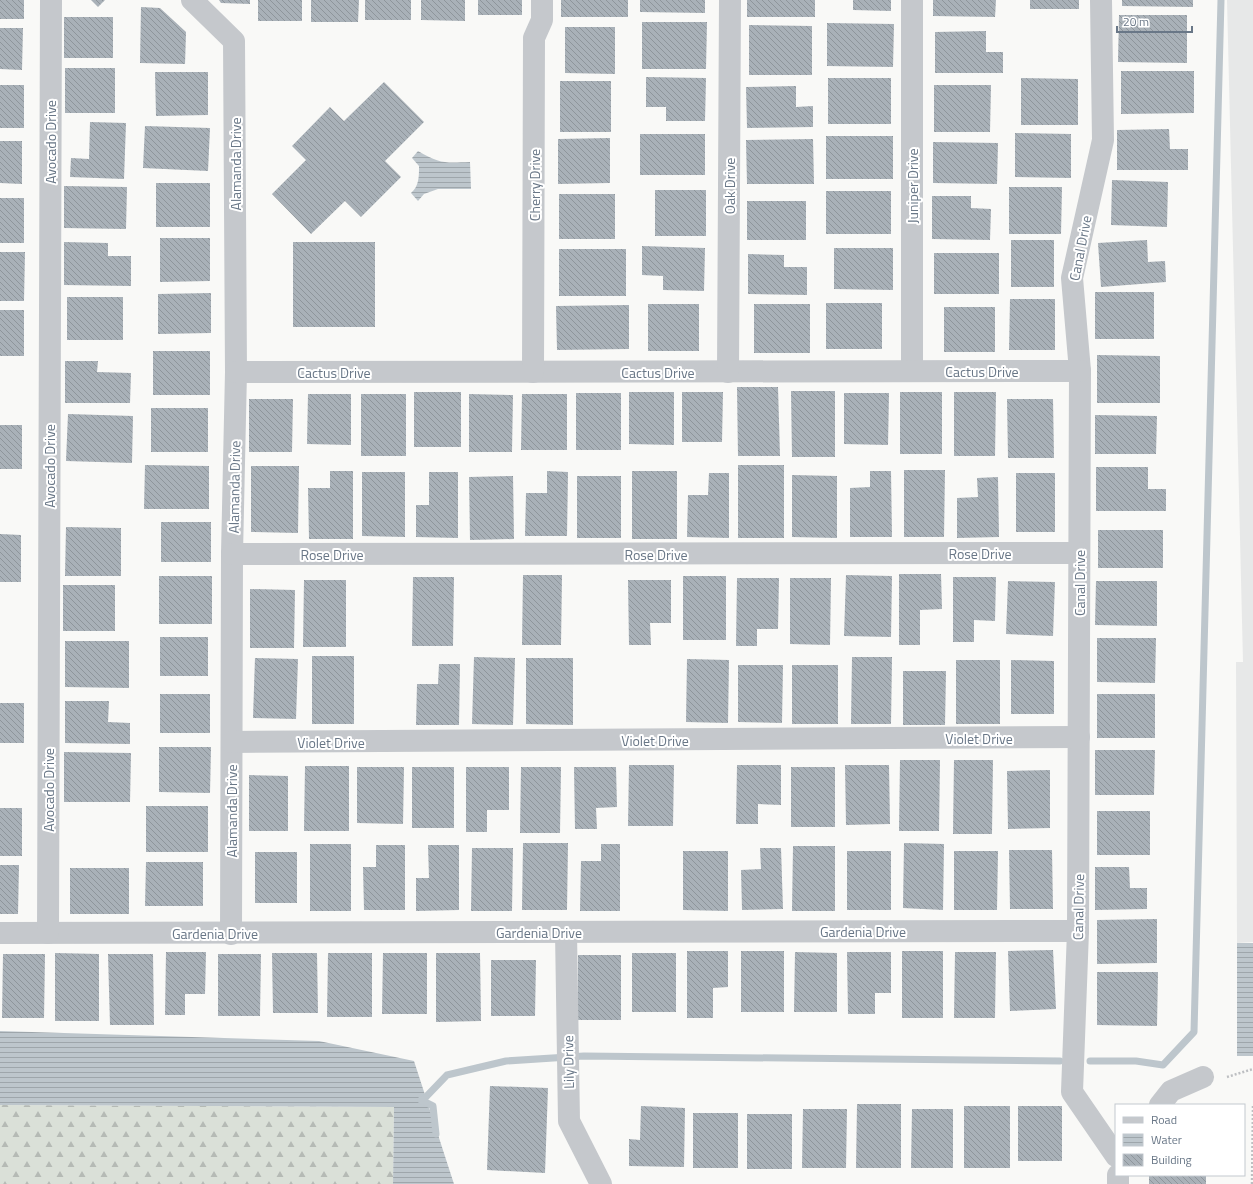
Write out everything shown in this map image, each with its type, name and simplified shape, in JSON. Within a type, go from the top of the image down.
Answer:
[{"type":"street","name":"Avocado Drive","points":[[48,933],[51,0]]},
{"type":"street","name":"Alamanda Drive","points":[[192,0],[234,41],[236,372],[232,554],[231,934]]},
{"type":"street","name":"Cherry Drive","points":[[533,372],[534,38],[542,20],[542,0]]},
{"type":"street","name":"Oak Drive","points":[[728,372],[730,0]]},
{"type":"street","name":"Juniper Drive","points":[[912,0],[912,371]]},
{"type":"street","name":"Canal Drive","points":[[1101,0],[1103,140],[1072,278],[1080,371],[1078,931],[1072,1092],[1115,1155]]},
{"type":"street","name":"Cactus Drive","points":[[236,372],[1080,371]]},
{"type":"street","name":"Rose Drive","points":[[232,554],[1079,553]]},
{"type":"street","name":"Violet Drive","points":[[232,742],[1079,737]]},
{"type":"street","name":"Gardenia Drive","points":[[0,933],[231,934],[1078,931]]},
{"type":"street","name":"Lily Drive","points":[[566,932],[569,1121],[601,1184]]},
{"type":"street","points":[[1161,1104],[1170,1091],[1203,1077]]},
{"type":"path","points":[[1252,1184],[1253,1104]]},
{"type":"shaded area","points":[[1227,0],[1253,0],[1253,942],[1237,943],[1236,662],[1243,662]]},
{"type":"green space","points":[[0,1105],[394,1107],[393,1184],[0,1184]]},
{"type":"water","points":[[418,151],[443,162],[470,162],[471,189],[438,189],[424,194],[418,201],[411,193],[416,187],[419,178],[419,166],[412,158]]},
{"type":"water","points":[[1237,943],[1253,943],[1253,1056],[1237,1056]]},
{"type":"water","points":[[0,1031],[319,1041],[414,1061],[454,1184],[393,1184],[394,1107],[0,1105]]},
{"type":"building","points":[[0,0],[24,0],[24,19],[0,19]]},
{"type":"building","points":[[91,0],[105,0],[98,7]]},
{"type":"building","points":[[219,0],[250,0],[250,4],[221,3]]},
{"type":"building","points":[[258,0],[302,0],[302,21],[258,21]]},
{"type":"building","points":[[311,0],[359,0],[358,22],[311,22]]},
{"type":"building","points":[[365,0],[411,0],[411,20],[365,20]]},
{"type":"building","points":[[421,0],[465,0],[465,21],[421,20]]},
{"type":"building","points":[[478,0],[522,0],[522,15],[478,15]]},
{"type":"building","points":[[561,0],[628,0],[628,17],[561,17]]},
{"type":"building","points":[[640,0],[705,0],[705,13],[640,12]]},
{"type":"building","points":[[747,0],[815,0],[815,17],[747,17]]},
{"type":"building","points":[[853,0],[891,0],[891,11],[853,10]]},
{"type":"building","points":[[933,0],[996,0],[995,17],[933,16]]},
{"type":"building","points":[[1030,0],[1079,0],[1079,9],[1030,9]]},
{"type":"building","points":[[1122,0],[1193,0],[1193,7],[1122,6]]},
{"type":"building","points":[[141,7],[160,8],[186,32],[185,64],[140,63]]},
{"type":"building","points":[[1119,15],[1187,15],[1187,63],[1118,62]]},
{"type":"building","points":[[64,17],[113,17],[113,58],[64,58]]},
{"type":"building","points":[[642,22],[707,22],[706,69],[642,69]]},
{"type":"building","points":[[827,23],[894,24],[893,67],[827,66]]},
{"type":"building","points":[[749,25],[812,26],[812,75],[749,75]]},
{"type":"building","points":[[565,27],[615,27],[615,74],[565,73]]},
{"type":"building","points":[[0,28],[23,28],[22,70],[0,69]]},
{"type":"building","points":[[986,31],[986,52],[1003,52],[1003,73],[935,73],[935,32]]},
{"type":"building","points":[[65,68],[115,68],[115,113],[65,113]]},
{"type":"building","points":[[1121,71],[1194,71],[1194,113],[1121,114]]},
{"type":"building","points":[[155,72],[208,72],[208,115],[156,116]]},
{"type":"building","points":[[646,77],[706,78],[705,121],[666,121],[666,107],[646,107]]},
{"type":"building","points":[[828,78],[891,78],[891,124],[828,124]]},
{"type":"building","points":[[1021,78],[1078,79],[1078,125],[1021,125]]},
{"type":"building","points":[[560,81],[611,81],[611,132],[560,132]]},
{"type":"building","points":[[384,82],[424,122],[385,161],[401,177],[361,217],[345,201],[311,234],[272,194],[306,160],[292,146],[330,107],[344,121]]},
{"type":"building","points":[[0,85],[24,85],[24,128],[0,128]]},
{"type":"building","points":[[934,85],[991,85],[990,132],[934,132]]},
{"type":"building","points":[[796,86],[796,107],[813,106],[813,127],[747,128],[746,87]]},
{"type":"building","points":[[90,122],[126,123],[124,179],[70,177],[71,158],[89,159]]},
{"type":"building","points":[[145,126],[210,128],[208,171],[143,168]]},
{"type":"building","points":[[1169,129],[1170,149],[1188,149],[1188,170],[1117,170],[1117,130]]},
{"type":"building","points":[[1015,133],[1071,134],[1071,178],[1015,177]]},
{"type":"building","points":[[640,134],[705,134],[705,175],[640,175]]},
{"type":"building","points":[[826,136],[893,136],[893,179],[826,179]]},
{"type":"building","points":[[610,138],[610,183],[558,184],[558,139]]},
{"type":"building","points":[[813,139],[814,184],[747,184],[746,140]]},
{"type":"building","points":[[0,141],[22,141],[22,184],[0,183]]},
{"type":"building","points":[[933,142],[998,143],[997,184],[933,183]]},
{"type":"building","points":[[1112,180],[1168,182],[1167,227],[1111,225]]},
{"type":"building","points":[[156,183],[210,183],[210,227],[156,227]]},
{"type":"building","points":[[64,186],[127,187],[126,229],[64,228]]},
{"type":"building","points":[[1009,187],[1062,187],[1061,234],[1009,234]]},
{"type":"building","points":[[655,190],[706,190],[706,236],[655,236]]},
{"type":"building","points":[[826,191],[891,191],[891,234],[826,234]]},
{"type":"building","points":[[559,194],[615,194],[615,239],[559,239]]},
{"type":"building","points":[[932,196],[971,196],[971,208],[991,209],[990,240],[932,239]]},
{"type":"building","points":[[0,198],[24,198],[24,243],[0,243]]},
{"type":"building","points":[[747,201],[806,201],[806,240],[747,240]]},
{"type":"building","points":[[160,238],[210,238],[210,281],[160,282]]},
{"type":"building","points":[[1011,240],[1054,240],[1054,287],[1011,287]]},
{"type":"building","points":[[1147,240],[1148,262],[1165,261],[1166,282],[1101,287],[1098,243]]},
{"type":"building","points":[[64,242],[108,243],[108,256],[131,256],[131,286],[64,285]]},
{"type":"building","points":[[293,242],[375,242],[375,327],[293,327]]},
{"type":"building","points":[[642,246],[705,248],[704,291],[663,290],[663,276],[642,275]]},
{"type":"building","points":[[834,248],[893,248],[893,290],[834,289]]},
{"type":"building","points":[[559,249],[626,249],[626,296],[559,296]]},
{"type":"building","points":[[0,252],[25,252],[24,301],[0,301]]},
{"type":"building","points":[[934,253],[999,253],[999,294],[934,294]]},
{"type":"building","points":[[748,254],[784,255],[784,267],[807,267],[807,295],[748,294]]},
{"type":"building","points":[[1095,292],[1154,292],[1154,339],[1095,339]]},
{"type":"building","points":[[211,293],[211,333],[158,334],[158,294]]},
{"type":"building","points":[[67,297],[123,297],[123,340],[67,340]]},
{"type":"building","points":[[1010,299],[1055,299],[1055,350],[1009,350]]},
{"type":"building","points":[[826,303],[882,303],[882,349],[826,349]]},
{"type":"building","points":[[648,304],[699,304],[699,351],[648,351]]},
{"type":"building","points":[[754,304],[810,304],[810,353],[754,353]]},
{"type":"building","points":[[629,305],[629,349],[557,350],[556,306]]},
{"type":"building","points":[[944,307],[995,307],[995,352],[944,352]]},
{"type":"building","points":[[0,310],[24,310],[24,356],[0,356]]},
{"type":"building","points":[[153,351],[210,351],[210,395],[153,395]]},
{"type":"building","points":[[1097,355],[1160,356],[1160,403],[1097,403]]},
{"type":"building","points":[[65,361],[98,361],[97,372],[131,373],[130,403],[65,403]]},
{"type":"building","points":[[737,387],[778,387],[780,456],[738,456]]},
{"type":"building","points":[[791,391],[835,391],[835,457],[792,457]]},
{"type":"building","points":[[414,392],[461,392],[461,447],[414,447]]},
{"type":"building","points":[[629,392],[674,392],[674,445],[629,444]]},
{"type":"building","points":[[682,392],[723,392],[722,442],[682,442]]},
{"type":"building","points":[[900,392],[942,392],[942,454],[900,454]]},
{"type":"building","points":[[954,392],[996,392],[995,456],[954,456]]},
{"type":"building","points":[[576,393],[621,393],[621,450],[576,450]]},
{"type":"building","points":[[844,393],[889,393],[888,445],[844,444]]},
{"type":"building","points":[[308,394],[351,394],[351,445],[307,444]]},
{"type":"building","points":[[361,394],[406,394],[406,456],[361,456]]},
{"type":"building","points":[[469,394],[513,395],[512,452],[469,452]]},
{"type":"building","points":[[522,394],[567,394],[567,450],[521,450]]},
{"type":"building","points":[[249,399],[293,399],[292,452],[249,452]]},
{"type":"building","points":[[1007,399],[1053,399],[1054,458],[1008,458]]},
{"type":"building","points":[[151,408],[208,408],[208,452],[151,452]]},
{"type":"building","points":[[68,414],[133,416],[132,463],[66,461]]},
{"type":"building","points":[[1095,415],[1157,416],[1156,454],[1095,454]]},
{"type":"building","points":[[0,425],[22,425],[22,469],[0,469]]},
{"type":"building","points":[[145,465],[209,466],[209,509],[144,509]]},
{"type":"building","points":[[738,465],[784,465],[784,538],[738,538]]},
{"type":"building","points":[[251,466],[299,466],[298,533],[251,532]]},
{"type":"building","points":[[1096,467],[1148,467],[1148,489],[1166,489],[1166,511],[1096,511]]},
{"type":"building","points":[[904,470],[945,470],[944,537],[904,537]]},
{"type":"building","points":[[330,471],[353,471],[353,539],[309,539],[308,488],[330,488]]},
{"type":"building","points":[[547,471],[568,472],[567,536],[525,536],[526,493],[547,493]]},
{"type":"building","points":[[632,471],[677,471],[677,539],[632,539]]},
{"type":"building","points":[[870,471],[891,471],[892,537],[850,537],[850,488],[870,487]]},
{"type":"building","points":[[362,472],[405,472],[405,537],[362,536]]},
{"type":"building","points":[[429,472],[458,472],[458,538],[416,537],[416,505],[429,505]]},
{"type":"building","points":[[709,473],[729,473],[729,538],[687,537],[688,495],[708,495]]},
{"type":"building","points":[[1016,473],[1055,473],[1055,532],[1016,532]]},
{"type":"building","points":[[792,475],[837,476],[837,538],[792,537]]},
{"type":"building","points":[[513,476],[514,539],[470,540],[469,477]]},
{"type":"building","points":[[577,476],[621,476],[621,538],[577,538]]},
{"type":"building","points":[[998,477],[999,537],[957,538],[957,498],[978,497],[977,478]]},
{"type":"building","points":[[161,522],[211,522],[211,562],[161,562]]},
{"type":"building","points":[[66,527],[121,528],[121,576],[65,576]]},
{"type":"building","points":[[1098,530],[1163,530],[1163,568],[1098,568]]},
{"type":"building","points":[[0,534],[21,535],[21,582],[0,582]]},
{"type":"building","points":[[899,574],[941,574],[942,609],[920,610],[920,645],[899,645]]},
{"type":"building","points":[[523,575],[562,575],[561,645],[522,645]]},
{"type":"building","points":[[846,575],[892,576],[891,637],[844,636]]},
{"type":"building","points":[[159,576],[212,576],[212,624],[159,624]]},
{"type":"building","points":[[683,576],[726,576],[726,640],[683,640]]},
{"type":"building","points":[[413,577],[454,577],[453,646],[412,646]]},
{"type":"building","points":[[953,577],[996,577],[995,621],[974,620],[974,642],[953,642]]},
{"type":"building","points":[[737,578],[779,578],[778,629],[757,629],[757,646],[736,646]]},
{"type":"building","points":[[790,578],[831,578],[830,645],[790,644]]},
{"type":"building","points":[[304,580],[346,580],[346,647],[303,647]]},
{"type":"building","points":[[628,580],[671,580],[671,623],[650,623],[651,645],[629,645]]},
{"type":"building","points":[[1008,581],[1055,582],[1053,636],[1006,634]]},
{"type":"building","points":[[1096,581],[1157,581],[1157,626],[1095,625]]},
{"type":"building","points":[[63,585],[115,585],[115,631],[63,631]]},
{"type":"building","points":[[250,589],[295,590],[294,648],[250,648]]},
{"type":"building","points":[[160,637],[208,637],[208,676],[160,676]]},
{"type":"building","points":[[1097,638],[1156,638],[1155,683],[1097,682]]},
{"type":"building","points":[[65,641],[129,641],[129,688],[65,687]]},
{"type":"building","points":[[312,656],[354,656],[354,724],[312,724]]},
{"type":"building","points":[[474,657],[515,658],[513,725],[472,724]]},
{"type":"building","points":[[852,657],[892,657],[891,724],[851,724]]},
{"type":"building","points":[[255,658],[298,659],[296,719],[253,718]]},
{"type":"building","points":[[526,658],[573,658],[573,725],[526,724]]},
{"type":"building","points":[[687,659],[729,660],[728,723],[686,722]]},
{"type":"building","points":[[956,660],[1000,660],[1000,724],[956,724]]},
{"type":"building","points":[[1011,660],[1054,661],[1054,714],[1011,714]]},
{"type":"building","points":[[439,664],[460,664],[459,725],[416,725],[417,684],[438,684]]},
{"type":"building","points":[[738,665],[783,665],[782,723],[738,722]]},
{"type":"building","points":[[792,665],[838,665],[838,724],[792,724]]},
{"type":"building","points":[[903,671],[946,671],[945,725],[903,725]]},
{"type":"building","points":[[160,694],[210,694],[210,733],[160,733]]},
{"type":"building","points":[[1097,694],[1155,694],[1155,738],[1097,738]]},
{"type":"building","points":[[65,701],[109,701],[108,722],[130,723],[130,744],[65,743]]},
{"type":"building","points":[[0,703],[24,703],[24,743],[0,743]]},
{"type":"building","points":[[159,747],[211,747],[210,793],[159,792]]},
{"type":"building","points":[[1095,750],[1155,750],[1154,795],[1095,795]]},
{"type":"building","points":[[64,752],[131,753],[130,802],[64,802]]},
{"type":"building","points":[[900,760],[940,760],[939,831],[899,831]]},
{"type":"building","points":[[954,760],[993,760],[992,834],[953,834]]},
{"type":"building","points":[[629,765],[674,765],[673,826],[628,826]]},
{"type":"building","points":[[737,765],[781,765],[781,805],[758,804],[758,824],[736,824]]},
{"type":"building","points":[[845,765],[889,765],[890,824],[846,825]]},
{"type":"building","points":[[305,766],[349,766],[349,831],[304,831]]},
{"type":"building","points":[[357,767],[404,767],[403,824],[357,823]]},
{"type":"building","points":[[412,767],[454,767],[454,828],[412,828]]},
{"type":"building","points":[[466,767],[509,767],[509,810],[487,810],[487,832],[466,832]]},
{"type":"building","points":[[521,767],[561,767],[560,833],[520,833]]},
{"type":"building","points":[[574,767],[616,767],[617,807],[596,808],[597,829],[575,829]]},
{"type":"building","points":[[791,767],[835,767],[835,827],[791,827]]},
{"type":"building","points":[[1050,770],[1050,828],[1008,829],[1007,771]]},
{"type":"building","points":[[249,775],[288,776],[288,831],[249,831]]},
{"type":"building","points":[[146,806],[208,806],[208,852],[146,852]]},
{"type":"building","points":[[0,808],[22,808],[22,856],[0,856]]},
{"type":"building","points":[[1097,811],[1150,811],[1150,855],[1097,855]]},
{"type":"building","points":[[523,843],[568,843],[567,910],[522,910]]},
{"type":"building","points":[[904,843],[944,844],[943,910],[903,908]]},
{"type":"building","points":[[310,844],[351,844],[351,911],[310,911]]},
{"type":"building","points":[[601,844],[620,844],[620,911],[580,911],[581,861],[601,861]]},
{"type":"building","points":[[376,845],[405,845],[405,910],[364,910],[363,867],[376,867]]},
{"type":"building","points":[[428,845],[459,845],[459,910],[416,911],[416,878],[429,878]]},
{"type":"building","points":[[793,846],[835,846],[835,911],[792,911]]},
{"type":"building","points":[[472,848],[513,848],[512,911],[471,911]]},
{"type":"building","points":[[760,848],[781,848],[783,909],[742,910],[741,870],[761,869]]},
{"type":"building","points":[[1009,850],[1052,850],[1053,909],[1010,909]]},
{"type":"building","points":[[683,851],[728,851],[728,911],[683,910]]},
{"type":"building","points":[[847,851],[891,851],[891,910],[847,910]]},
{"type":"building","points":[[954,851],[998,851],[997,910],[954,910]]},
{"type":"building","points":[[255,852],[297,852],[297,903],[255,903]]},
{"type":"building","points":[[146,862],[203,862],[203,906],[145,906]]},
{"type":"building","points":[[0,865],[19,865],[18,914],[0,914]]},
{"type":"building","points":[[1095,867],[1129,867],[1130,888],[1147,888],[1147,909],[1095,910]]},
{"type":"building","points":[[70,868],[129,868],[129,914],[70,914]]},
{"type":"building","points":[[1157,919],[1157,963],[1097,964],[1097,920]]},
{"type":"building","points":[[1053,950],[1056,1009],[1010,1011],[1008,951]]},
{"type":"building","points":[[687,951],[728,951],[728,987],[713,988],[713,1018],[687,1018]]},
{"type":"building","points":[[741,951],[784,951],[784,1012],[741,1012]]},
{"type":"building","points":[[902,951],[943,951],[943,1018],[902,1018]]},
{"type":"building","points":[[166,952],[206,952],[205,994],[185,994],[185,1015],[165,1015]]},
{"type":"building","points":[[795,952],[837,953],[837,1012],[794,1012]]},
{"type":"building","points":[[847,952],[891,952],[891,993],[875,993],[875,1014],[848,1014]]},
{"type":"building","points":[[955,952],[996,952],[995,1018],[954,1018]]},
{"type":"building","points":[[55,953],[99,954],[99,1021],[55,1021]]},
{"type":"building","points":[[272,953],[317,953],[318,1013],[273,1013]]},
{"type":"building","points":[[328,953],[372,953],[372,1017],[327,1017]]},
{"type":"building","points":[[383,953],[427,953],[427,1014],[382,1014]]},
{"type":"building","points":[[436,953],[480,953],[481,1021],[436,1022]]},
{"type":"building","points":[[632,953],[676,953],[676,1012],[632,1012]]},
{"type":"building","points":[[3,954],[45,954],[44,1018],[2,1018]]},
{"type":"building","points":[[108,954],[153,954],[154,1025],[110,1025]]},
{"type":"building","points":[[218,954],[261,954],[260,1016],[218,1016]]},
{"type":"building","points":[[578,955],[621,955],[621,1020],[578,1020]]},
{"type":"building","points":[[491,960],[536,960],[535,1016],[491,1016]]},
{"type":"building","points":[[1097,972],[1158,972],[1157,1026],[1097,1025]]},
{"type":"building","points":[[490,1086],[548,1088],[545,1173],[487,1170]]},
{"type":"building","points":[[857,1104],[901,1104],[901,1168],[856,1168]]},
{"type":"building","points":[[641,1106],[685,1108],[684,1167],[629,1166],[629,1139],[640,1140]]},
{"type":"building","points":[[964,1106],[1010,1106],[1010,1168],[964,1168]]},
{"type":"building","points":[[1018,1106],[1062,1106],[1062,1161],[1018,1161]]},
{"type":"building","points":[[803,1109],[847,1109],[846,1168],[802,1168]]},
{"type":"building","points":[[912,1109],[953,1109],[953,1168],[911,1168]]},
{"type":"building","points":[[693,1113],[738,1113],[738,1168],[693,1168]]},
{"type":"building","points":[[747,1114],[792,1114],[792,1169],[747,1169]]},
{"type":"building","points":[[1149,1176],[1206,1176],[1206,1184],[1149,1184]]},
{"type":"waterway","points":[[1090,1061],[1136,1061],[1163,1065],[1194,1032],[1221,0]]},
{"type":"waterway","points":[[422,1101],[447,1075],[506,1061],[584,1056],[1060,1061]]},
{"type":"waterway","points":[[421,1100],[433,1106],[436,1134]]}]
